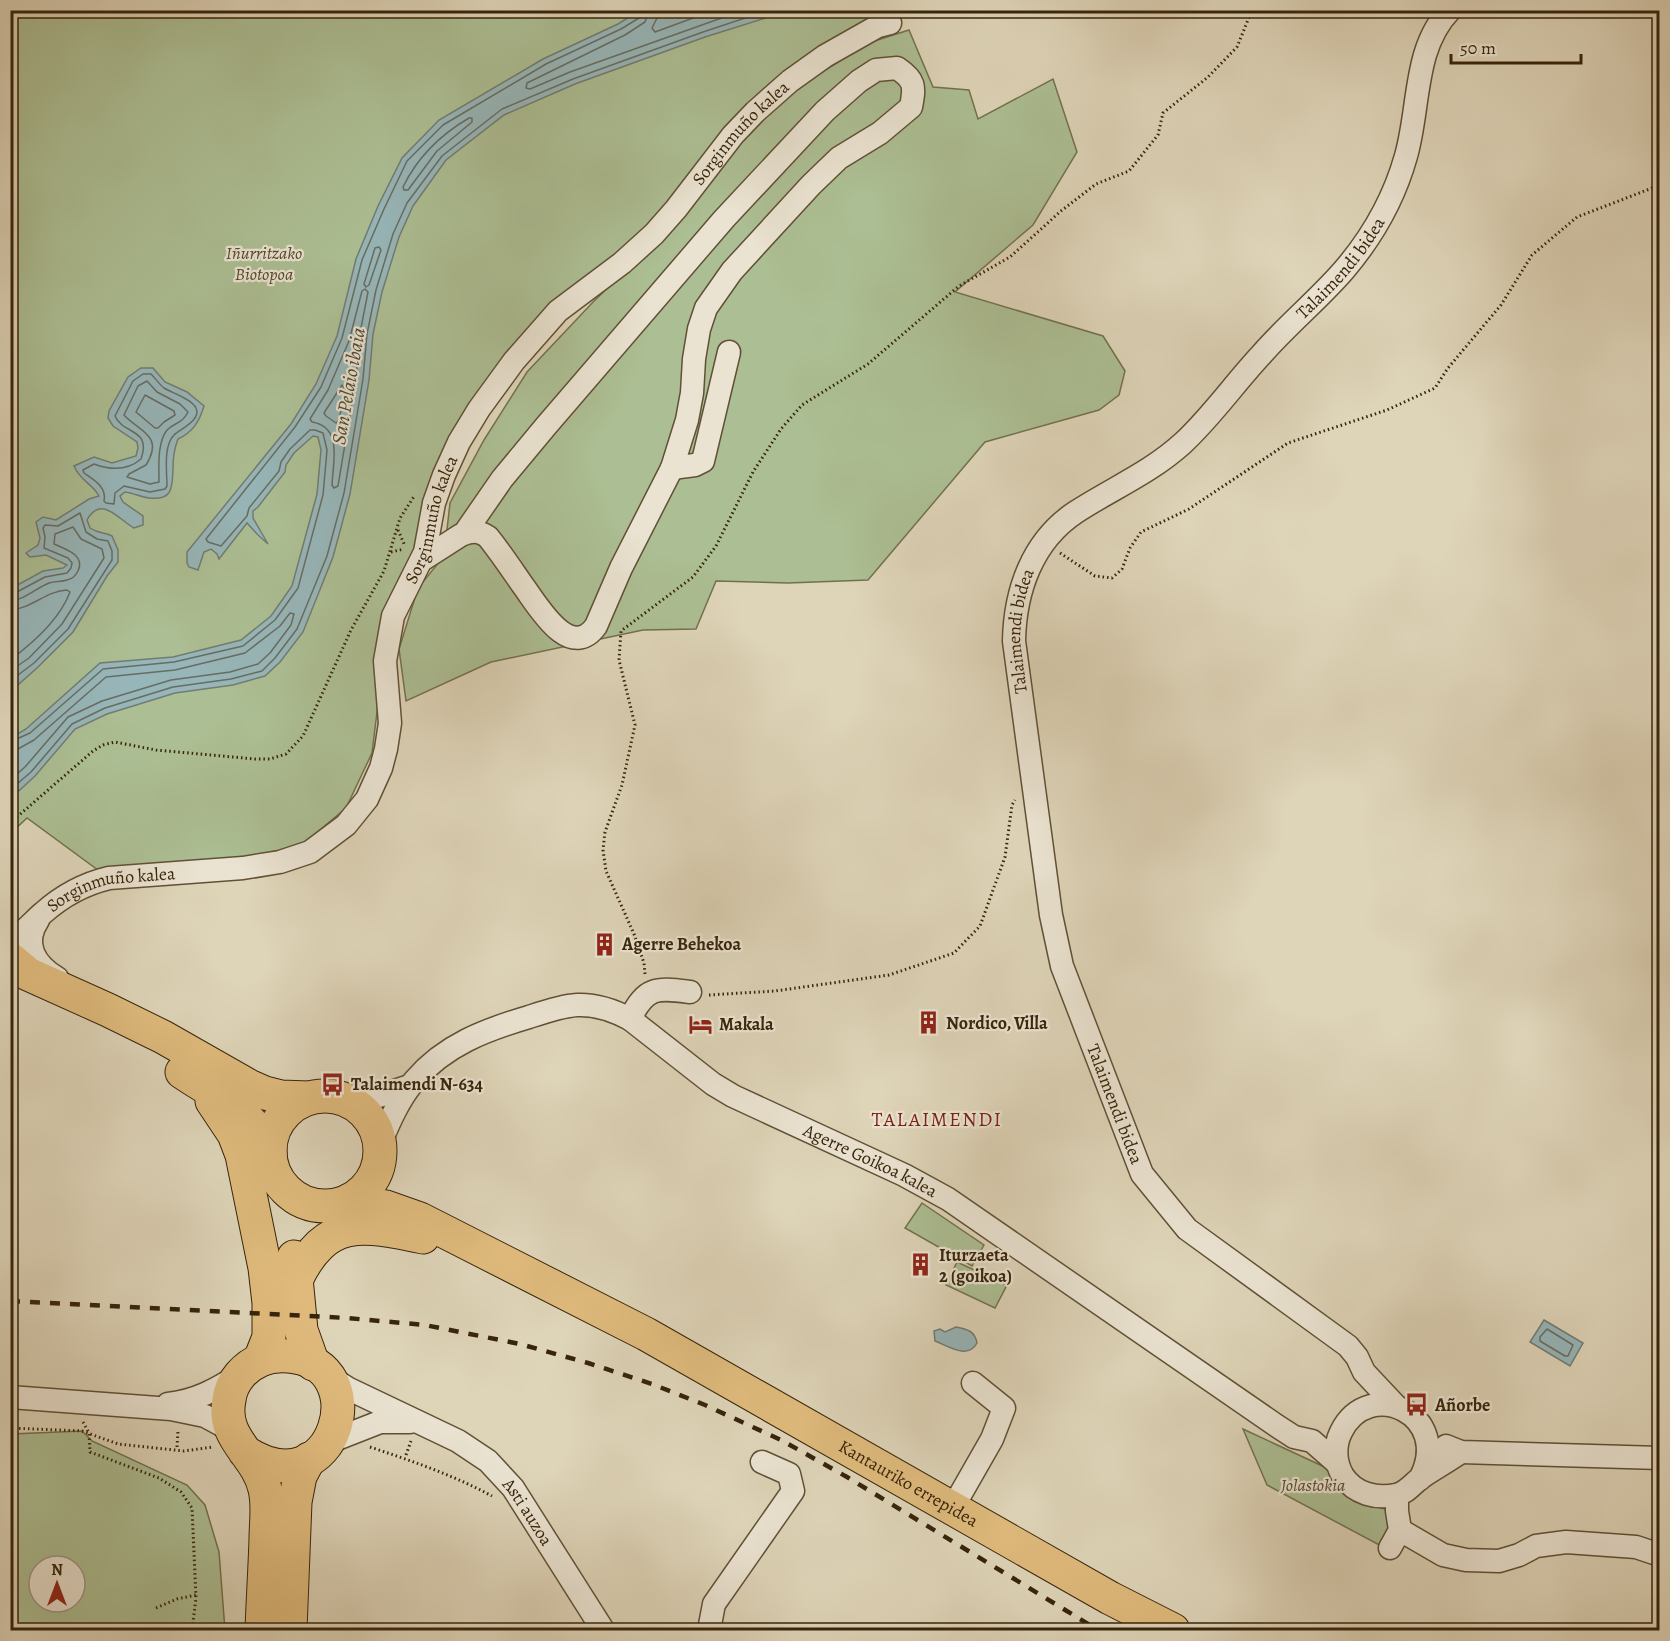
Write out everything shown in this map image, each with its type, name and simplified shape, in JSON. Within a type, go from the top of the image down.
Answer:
[{"type":"highway","points":[[10,959],[28,974],[44,983],[108,1010],[163,1037],[249,1086],[281,1097],[332,1096],[354,1104],[366,1114],[375,1128],[383,1163],[394,1183],[408,1193],[501,1240],[584,1291],[646,1334]]},
{"type":"highway","points":[[10,992],[33,994],[159,1056],[242,1112],[261,1134],[283,1187],[295,1197],[309,1203],[386,1207],[420,1219],[646,1334]]},
{"type":"highway","points":[[193,1079],[225,1118],[242,1155],[265,1268],[269,1304],[257,1357]]},
{"type":"highway","points":[[262,1630],[267,1501],[259,1473],[231,1443],[227,1407],[234,1384],[257,1357],[276,1304],[272,1134],[280,1118],[293,1106],[309,1098]]},
{"type":"highway","points":[[290,1630],[295,1502],[300,1476],[336,1429],[339,1414],[335,1392],[319,1368],[301,1330],[294,1257],[298,1239],[310,1221],[336,1203],[361,1193],[371,1181],[377,1168],[380,1149]]},
{"type":"highway","points":[[296,1280],[307,1257],[327,1237],[355,1229],[394,1231],[427,1237],[487,1260],[505,1262]]},
{"type":"highway","name":"Kantauriko errepidea","points":[[646,1334],[1110,1598],[1173,1630]]},
{"type":"highway","points":[[257,1357],[278,1355],[296,1357],[319,1368]]},
{"type":"highway","points":[[231,1443],[260,1461],[276,1466],[293,1465],[319,1451]]},
{"type":"street","name":"Talaimendi bidea","points":[[1395,1405],[1364,1372],[1357,1357],[1342,1341],[1187,1229],[1142,1174],[1062,966],[1051,915],[1014,642],[1014,627],[1022,584],[1045,542],[1074,513],[1153,468],[1192,435],[1261,354],[1338,277],[1367,240],[1395,191],[1411,137],[1426,48],[1440,20],[1450,10]]},
{"type":"street","name":"Sorginmuño kalea","points":[[10,939],[20,935],[42,913],[84,886],[109,878],[243,868],[288,860],[310,852],[346,825],[367,799],[381,768],[390,723],[386,681],[387,643],[393,616],[414,554],[425,552],[436,496],[459,442],[488,395],[558,311],[622,263],[654,234],[755,112],[790,81],[825,56],[878,26],[890,23]]},
{"type":"street","points":[[414,554],[464,534],[470,531],[477,531],[488,537],[552,626],[572,637],[591,633],[672,468],[687,420],[699,329],[706,308],[732,271],[811,185],[839,158],[880,133],[911,107],[914,86],[910,77],[897,68],[876,70],[825,111],[732,212],[538,435],[502,479],[464,534]]},
{"type":"street","points":[[672,468],[695,465],[703,461],[729,352]]},
{"type":"street","points":[[42,913],[35,924],[30,941],[30,947],[40,966],[48,973],[78,988],[108,1010]]},
{"type":"street","points":[[630,1018],[638,1002],[649,992],[662,988],[690,992]]},
{"type":"street","name":"Agerre Goikoa kalea","points":[[410,1086],[442,1054],[467,1039],[493,1028],[564,1006],[605,1008],[630,1018],[712,1084],[733,1096],[904,1174],[948,1198],[1277,1426],[1294,1437],[1312,1441],[1337,1463]]},
{"type":"street","points":[[354,1104],[410,1086]]},
{"type":"street","points":[[380,1149],[397,1107],[410,1086]]},
{"type":"street","points":[[10,1397],[86,1412],[150,1406],[197,1398],[212,1392],[257,1357]]},
{"type":"street","name":"Asti auzoa","points":[[319,1368],[349,1389],[418,1430]]},
{"type":"street","points":[[1356,1413],[1364,1384],[1364,1372]]},
{"type":"street","points":[[952,1509],[992,1439],[1004,1408],[973,1383]]},
{"type":"street","points":[[10,1386],[63,1389],[86,1412]]},
{"type":"street","points":[[1420,1479],[1429,1453],[1427,1438],[1421,1425],[1412,1415],[1395,1405],[1370,1406],[1356,1413],[1345,1424],[1336,1447],[1337,1463],[1347,1481],[1363,1493],[1372,1496],[1397,1495],[1461,1452]]},
{"type":"street","points":[[150,1406],[199,1414],[214,1420],[231,1443]]},
{"type":"street","name":"Asti auzoa","points":[[319,1451],[380,1422],[400,1421],[418,1430],[446,1434],[473,1450],[501,1474],[513,1488],[603,1630]]},
{"type":"street","points":[[1312,1441],[1341,1430]]},
{"type":"street","points":[[1427,1438],[1461,1452],[1659,1458]]},
{"type":"street","points":[[709,1630],[714,1604],[793,1491],[789,1474],[762,1462]]},
{"type":"street","points":[[1397,1495],[1395,1539],[1443,1555],[1466,1560],[1499,1561],[1520,1555],[1536,1546],[1566,1542],[1636,1547],[1659,1555]]},
{"type":"path","points":[[645,975],[644,963],[634,934],[606,871],[603,850],[605,832],[622,785],[635,725],[619,660],[621,631],[693,577],[716,546],[753,472],[775,438],[802,405],[868,363],[959,286],[1010,257],[1061,211],[1096,184],[1129,171],[1158,135],[1163,113],[1208,77],[1237,47],[1252,10]]},
{"type":"path","points":[[1045,542],[1095,576],[1112,578],[1122,569],[1141,532],[1189,509],[1288,443],[1387,410],[1435,388],[1448,368],[1496,311],[1532,255],[1577,217],[1659,185]]},
{"type":"path","points":[[397,528],[414,554]]},
{"type":"path","points":[[690,992],[698,995],[717,995],[837,983],[889,975],[954,953],[980,926],[1005,857],[1012,805],[1033,773]]},
{"type":"path","points":[[82,1431],[86,1412]]},
{"type":"path","points":[[86,1412],[90,1452],[159,1478],[181,1492],[192,1508],[196,1595],[192,1630]]},
{"type":"path","points":[[177,1447],[178,1426]]},
{"type":"path","points":[[10,1428],[82,1431],[118,1444],[184,1451],[231,1443]]},
{"type":"path","points":[[406,1455],[418,1430]]},
{"type":"path","points":[[366,1445],[434,1468],[500,1500]]},
{"type":"path","points":[[156,1608],[177,1599],[196,1595]]},
{"type":"green space","name":"Iñurritzako Biotopoa","points":[[10,11],[901,11],[848,37],[494,373],[389,604],[376,647],[378,704],[372,753],[346,808],[302,845],[240,859],[102,873],[27,818],[11,833]]},
{"type":"green space","points":[[909,30],[933,87],[969,90],[978,119],[1053,79],[1077,152],[1033,225],[955,292],[1103,336],[1125,371],[1119,395],[1099,410],[985,442],[868,580],[788,583],[716,581],[696,629],[643,630],[491,662],[406,701],[399,649],[418,588],[444,556],[450,503],[484,440],[527,372],[594,301],[682,217],[741,139],[800,86],[868,43]]},
{"type":"green space","points":[[922,1203],[984,1245],[972,1266],[905,1228]]},
{"type":"green space","points":[[957,1262],[1007,1285],[995,1308],[946,1285]]},
{"type":"green space","name":"Jolastokia","points":[[1243,1429],[1331,1470],[1369,1505],[1385,1509],[1389,1524],[1383,1547],[1267,1485]]},
{"type":"green space","points":[[82,1431],[92,1441],[187,1485],[205,1505],[219,1552],[225,1630],[11,1630],[11,1434]]},
{"type":"water","name":"San Pelaio ibaia","points":[[639,11],[788,11],[705,37],[575,84],[504,115],[446,160],[413,206],[399,237],[382,292],[373,334],[369,380],[350,494],[333,557],[303,632],[280,662],[265,676],[233,685],[175,693],[107,714],[75,729],[35,776],[11,798],[11,738],[26,729],[100,663],[173,657],[241,640],[271,616],[292,586],[317,494],[321,450],[318,437],[313,436],[294,453],[286,465],[285,472],[253,511],[253,518],[268,544],[247,523],[219,559],[211,549],[204,552],[198,570],[189,567],[187,552],[291,424],[316,384],[337,336],[356,259],[378,206],[402,158],[439,120],[543,59],[618,24]]},
{"type":"water","points":[[141,368],[153,368],[165,382],[187,392],[204,406],[198,422],[192,430],[178,439],[174,454],[172,486],[167,495],[149,498],[125,492],[120,496],[123,502],[143,516],[143,525],[134,528],[104,509],[98,509],[87,520],[90,528],[112,536],[118,550],[118,562],[73,632],[11,691],[12,588],[43,571],[63,568],[67,565],[46,555],[30,557],[26,553],[38,545],[40,538],[36,522],[43,517],[56,520],[89,499],[99,496],[74,466],[94,457],[112,463],[136,456],[137,442],[113,426],[108,418],[109,411],[128,377]]},
{"type":"water","points":[[1544,1320],[1583,1343],[1570,1366],[1530,1342]]},
{"type":"water","points":[[956,1327],[972,1333],[977,1343],[973,1348],[963,1351],[935,1341],[934,1331],[940,1329],[945,1332]]},
{"type":"railway","points":[[10,1301],[347,1318],[425,1325],[520,1344],[588,1363],[652,1384],[705,1405],[781,1440],[847,1477],[1098,1630]]},
{"type":"place","name":"Agerre Behekoa","points":[[604,944]]},
{"type":"place","name":"Nordico, Villa","points":[[928,1023]]},
{"type":"place","name":"Makala","points":[[701,1024]]},
{"type":"place","name":"Talaimendi N-634","points":[[333,1084]]},
{"type":"place","name":"Iturzaeta 2 (goikoa)","points":[[921,1265]]},
{"type":"place","name":"Añorbe","points":[[1417,1405]]},
{"type":"district","name":"TALAIMENDI","points":[[937,1119]]}]
